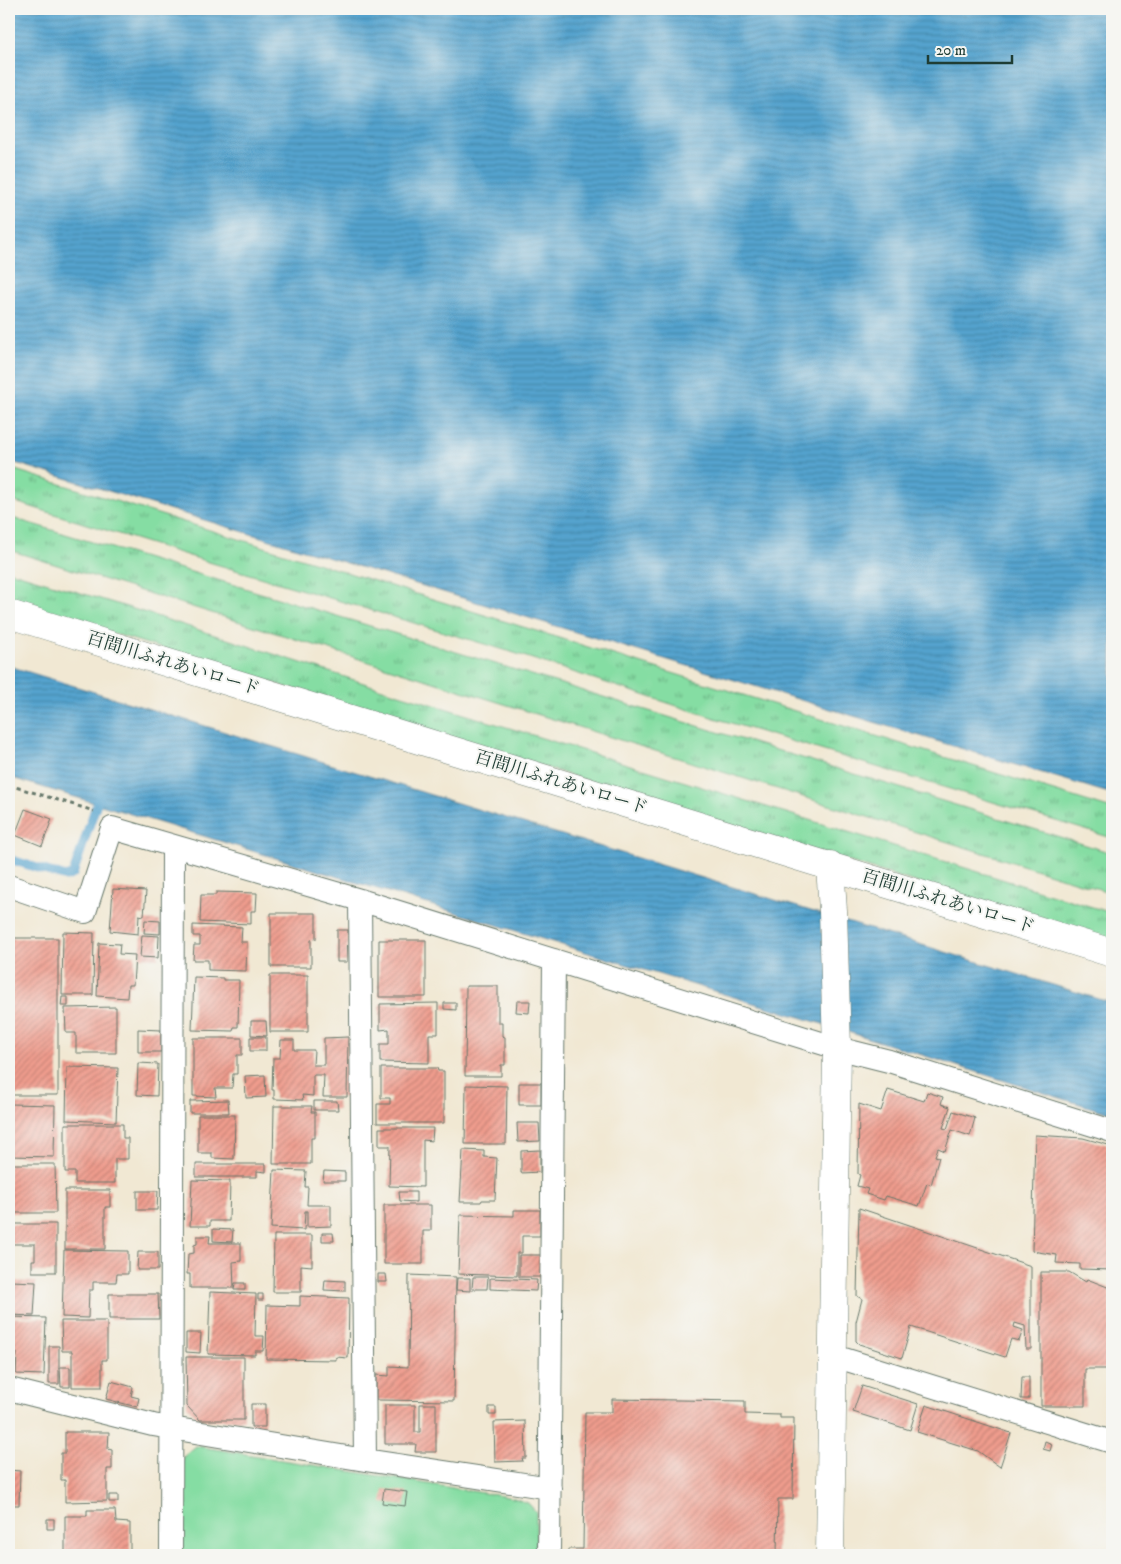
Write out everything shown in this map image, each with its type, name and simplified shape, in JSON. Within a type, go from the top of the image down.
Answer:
[{"type":"street","name":"百間川ふれあいロード","points":[[9,614],[1112,953]]},
{"type":"street","points":[[9,886],[85,912],[112,828],[360,900],[554,960],[836,1036],[889,1061],[1112,1131]]},
{"type":"street","points":[[171,1555],[173,846]]},
{"type":"street","points":[[830,865],[836,1036],[830,1555]]},
{"type":"street","points":[[360,900],[365,1460]]},
{"type":"street","points":[[549,1555],[554,960]]},
{"type":"street","points":[[831,1355],[1112,1442]]},
{"type":"street","points":[[9,1389],[153,1425],[550,1488]]},
{"type":"path","points":[[9,785],[84,808]]},
{"type":"green space","points":[[9,468],[1112,809],[1112,838],[708,716],[508,651],[212,563],[9,500]]},
{"type":"green space","points":[[9,517],[1112,853],[1112,893],[9,550]]},
{"type":"green space","points":[[9,571],[376,687],[1112,913],[1112,943],[9,601]]},
{"type":"green space","points":[[196,1446],[514,1498],[528,1503],[536,1512],[536,1555],[181,1555],[182,1458]]},
{"type":"water","points":[[9,9],[1112,9],[1112,794],[9,461]]},
{"type":"water","points":[[9,666],[1112,1003],[1112,1114],[9,777]]},
{"type":"building","points":[[25,809],[52,819],[42,846],[15,835]]},
{"type":"building","points":[[113,889],[146,891],[144,916],[139,915],[138,934],[110,931]]},
{"type":"building","points":[[216,892],[257,893],[256,911],[251,911],[251,924],[200,922],[201,895],[216,895]]},
{"type":"building","points":[[271,913],[316,913],[316,939],[311,940],[311,967],[271,967]]},
{"type":"building","points":[[145,920],[160,921],[160,934],[144,933]]},
{"type":"building","points":[[193,925],[242,927],[241,942],[247,942],[246,971],[208,970],[208,960],[193,960],[194,945],[200,945],[200,936],[193,936]]},
{"type":"building","points":[[337,930],[348,930],[347,962],[337,962]]},
{"type":"building","points":[[63,932],[94,933],[93,995],[62,995]]},
{"type":"building","points":[[142,935],[159,936],[158,958],[140,957]]},
{"type":"building","points":[[9,938],[58,938],[58,1095],[9,1095]]},
{"type":"building","points":[[379,940],[426,940],[426,997],[379,997]]},
{"type":"building","points":[[99,943],[120,944],[119,954],[135,955],[133,985],[128,985],[127,998],[97,996]]},
{"type":"building","points":[[270,975],[308,975],[308,1032],[270,1032]]},
{"type":"building","points":[[194,977],[239,980],[238,1027],[234,1027],[233,1031],[192,1030]]},
{"type":"building","points":[[466,986],[498,986],[498,1023],[502,1023],[502,1036],[505,1037],[505,1065],[501,1065],[501,1076],[465,1076]]},
{"type":"building","points":[[62,997],[68,997],[68,1006],[61,1006]]},
{"type":"building","points":[[517,1001],[530,1001],[529,1013],[516,1012]]},
{"type":"building","points":[[438,1003],[438,1034],[429,1034],[429,1063],[380,1062],[380,1044],[389,1044],[389,1029],[380,1030],[380,1004]]},
{"type":"building","points":[[444,1003],[456,1003],[456,1010],[444,1009]]},
{"type":"building","points":[[116,1007],[116,1053],[76,1053],[76,1033],[66,1033],[65,1008]]},
{"type":"building","points":[[251,1021],[266,1021],[267,1036],[251,1035]]},
{"type":"building","points":[[138,1029],[161,1030],[161,1052],[138,1052]]},
{"type":"building","points":[[250,1037],[266,1037],[266,1051],[250,1051]]},
{"type":"building","points":[[348,1037],[347,1097],[323,1097],[324,1075],[313,1075],[313,1096],[302,1095],[303,1100],[274,1099],[274,1090],[272,1090],[273,1058],[280,1058],[281,1040],[294,1040],[294,1050],[314,1050],[313,1065],[324,1065],[324,1038]]},
{"type":"building","points":[[193,1038],[242,1038],[242,1055],[237,1055],[237,1074],[233,1074],[232,1088],[215,1088],[216,1097],[193,1096]]},
{"type":"building","points":[[138,1063],[158,1064],[157,1096],[137,1095]]},
{"type":"building","points":[[67,1067],[118,1068],[116,1122],[66,1120]]},
{"type":"building","points":[[381,1068],[437,1068],[438,1071],[444,1071],[444,1123],[377,1123],[377,1104],[390,1104],[390,1098],[381,1098]]},
{"type":"building","points":[[265,1075],[266,1097],[246,1098],[245,1076]]},
{"type":"building","points":[[519,1083],[541,1083],[541,1105],[519,1105]]},
{"type":"building","points":[[466,1085],[507,1086],[506,1144],[465,1144]]},
{"type":"building","points":[[888,1090],[924,1101],[927,1092],[943,1097],[941,1104],[950,1107],[943,1128],[947,1129],[953,1111],[975,1118],[970,1136],[952,1130],[945,1151],[938,1148],[935,1156],[939,1157],[931,1185],[927,1183],[919,1206],[886,1196],[884,1200],[866,1194],[868,1189],[857,1186],[860,1175],[858,1174],[859,1104],[881,1111]]},
{"type":"building","points":[[228,1100],[229,1113],[190,1113],[190,1101]]},
{"type":"building","points":[[314,1101],[337,1101],[338,1110],[314,1110]]},
{"type":"building","points":[[9,1104],[55,1105],[54,1157],[9,1156]]},
{"type":"building","points":[[274,1106],[312,1106],[311,1112],[315,1112],[315,1138],[311,1138],[311,1164],[273,1164]]},
{"type":"building","points":[[198,1115],[235,1115],[234,1159],[212,1158],[212,1153],[198,1153]]},
{"type":"building","points":[[517,1123],[539,1123],[540,1141],[518,1142]]},
{"type":"building","points":[[65,1124],[123,1124],[123,1138],[128,1138],[128,1159],[115,1159],[115,1183],[75,1183],[75,1172],[65,1172]]},
{"type":"building","points":[[379,1128],[433,1128],[432,1141],[423,1140],[423,1187],[389,1186],[390,1146],[379,1146]]},
{"type":"building","points":[[1035,1135],[1083,1138],[1112,1146],[1112,1270],[1080,1269],[1080,1264],[1056,1263],[1057,1255],[1032,1251]]},
{"type":"building","points":[[463,1150],[484,1151],[484,1157],[497,1158],[495,1200],[460,1202]]},
{"type":"building","points":[[540,1150],[540,1172],[521,1173],[521,1151]]},
{"type":"building","points":[[9,1164],[55,1164],[56,1213],[9,1213]]},
{"type":"building","points":[[196,1164],[266,1164],[266,1172],[257,1171],[257,1177],[196,1177]]},
{"type":"building","points":[[274,1170],[306,1171],[305,1187],[308,1187],[307,1205],[331,1205],[331,1226],[307,1227],[307,1211],[305,1211],[304,1230],[271,1228]]},
{"type":"building","points":[[324,1171],[345,1172],[345,1181],[323,1181]]},
{"type":"building","points":[[192,1180],[230,1181],[229,1221],[210,1221],[210,1226],[190,1226]]},
{"type":"building","points":[[65,1190],[110,1190],[110,1207],[105,1207],[105,1249],[65,1249]]},
{"type":"building","points":[[137,1191],[158,1191],[157,1210],[137,1210]]},
{"type":"building","points":[[399,1192],[416,1192],[416,1202],[400,1201]]},
{"type":"building","points":[[384,1205],[431,1205],[431,1231],[423,1231],[423,1264],[384,1264]]},
{"type":"building","points":[[859,1208],[1031,1266],[1031,1349],[1026,1349],[1025,1326],[1015,1323],[1014,1327],[1023,1330],[1019,1341],[1011,1339],[1005,1357],[911,1327],[902,1358],[859,1344],[856,1341],[856,1322],[862,1299],[857,1296]]},
{"type":"building","points":[[514,1210],[540,1210],[540,1236],[522,1236],[522,1253],[517,1253],[517,1276],[458,1274],[460,1215],[514,1216]]},
{"type":"building","points":[[9,1224],[56,1224],[56,1272],[32,1272],[32,1260],[35,1260],[35,1244],[9,1244]]},
{"type":"building","points":[[213,1229],[233,1230],[232,1242],[213,1241]]},
{"type":"building","points":[[322,1233],[333,1233],[334,1241],[322,1241]]},
{"type":"building","points":[[274,1235],[312,1235],[312,1266],[301,1265],[301,1292],[273,1292]]},
{"type":"building","points":[[197,1236],[210,1236],[209,1243],[241,1243],[241,1261],[233,1262],[234,1288],[190,1288],[190,1274],[187,1274],[188,1254],[194,1253]]},
{"type":"building","points":[[64,1250],[128,1251],[128,1274],[117,1274],[116,1282],[93,1282],[93,1290],[89,1290],[88,1318],[62,1317]]},
{"type":"building","points":[[138,1252],[158,1252],[158,1270],[137,1270]]},
{"type":"building","points":[[519,1255],[541,1255],[540,1277],[519,1277]]},
{"type":"building","points":[[1041,1272],[1069,1272],[1086,1282],[1087,1279],[1110,1288],[1111,1369],[1085,1369],[1085,1406],[1041,1406]]},
{"type":"building","points":[[378,1274],[386,1274],[387,1282],[378,1282]]},
{"type":"building","points":[[409,1275],[456,1277],[454,1401],[376,1400],[376,1375],[389,1376],[389,1366],[408,1367]]},
{"type":"building","points":[[473,1277],[488,1277],[487,1289],[472,1289]]},
{"type":"building","points":[[457,1278],[470,1278],[470,1291],[456,1290]]},
{"type":"building","points":[[490,1278],[537,1280],[536,1291],[490,1289]]},
{"type":"building","points":[[325,1280],[345,1281],[345,1291],[324,1290]]},
{"type":"building","points":[[11,1281],[36,1282],[34,1316],[10,1315]]},
{"type":"building","points":[[235,1283],[245,1283],[245,1290],[234,1290]]},
{"type":"building","points":[[210,1292],[256,1294],[255,1336],[264,1336],[263,1351],[255,1351],[255,1355],[208,1354]]},
{"type":"building","points":[[109,1294],[158,1294],[159,1319],[109,1319]]},
{"type":"building","points":[[258,1294],[263,1294],[263,1300],[258,1300]]},
{"type":"building","points":[[300,1296],[349,1298],[348,1358],[336,1357],[336,1360],[266,1359],[267,1305],[300,1306]]},
{"type":"building","points":[[9,1317],[46,1318],[44,1375],[16,1374],[17,1353],[9,1353]]},
{"type":"building","points":[[61,1321],[107,1321],[107,1360],[102,1360],[102,1387],[72,1387],[72,1351],[62,1351]]},
{"type":"building","points":[[186,1333],[201,1333],[200,1353],[186,1352]]},
{"type":"building","points":[[49,1346],[59,1346],[59,1384],[49,1384]]},
{"type":"building","points":[[186,1357],[244,1357],[244,1420],[200,1420],[187,1406]]},
{"type":"building","points":[[60,1367],[70,1367],[70,1387],[61,1387]]},
{"type":"building","points":[[1022,1377],[1029,1377],[1029,1399],[1021,1399]]},
{"type":"building","points":[[111,1381],[133,1387],[131,1396],[139,1398],[137,1407],[106,1399]]},
{"type":"building","points":[[862,1386],[918,1404],[910,1430],[853,1412]]},
{"type":"building","points":[[612,1399],[745,1401],[745,1414],[780,1415],[780,1418],[794,1418],[793,1499],[778,1499],[777,1555],[568,1555],[568,1549],[583,1549],[585,1412],[612,1412]]},
{"type":"building","points":[[251,1404],[265,1404],[265,1427],[251,1427]]},
{"type":"building","points":[[420,1404],[436,1404],[436,1452],[415,1452],[416,1444],[385,1444],[385,1405],[415,1405],[415,1432],[420,1432]]},
{"type":"building","points":[[926,1405],[1011,1433],[1000,1467],[978,1451],[917,1432]]},
{"type":"building","points":[[489,1407],[496,1407],[496,1415],[489,1415]]},
{"type":"building","points":[[525,1421],[526,1458],[522,1458],[523,1461],[495,1462],[494,1422]]},
{"type":"building","points":[[65,1432],[109,1432],[108,1449],[112,1450],[112,1469],[107,1469],[107,1501],[65,1502],[65,1480],[61,1480],[61,1453],[65,1453]]},
{"type":"building","points":[[1045,1441],[1052,1444],[1050,1451],[1043,1449]]},
{"type":"building","points":[[9,1470],[20,1471],[19,1505],[9,1505]]},
{"type":"building","points":[[384,1489],[407,1492],[405,1506],[382,1503]]},
{"type":"building","points":[[109,1495],[118,1495],[118,1502],[109,1502]]},
{"type":"building","points":[[87,1510],[115,1510],[116,1522],[130,1523],[130,1551],[113,1551],[112,1555],[65,1555],[65,1516],[87,1516]]},
{"type":"building","points":[[47,1519],[54,1519],[54,1529],[47,1529]]},
{"type":"waterway","points":[[9,859],[66,877],[73,874],[100,794]]}]
